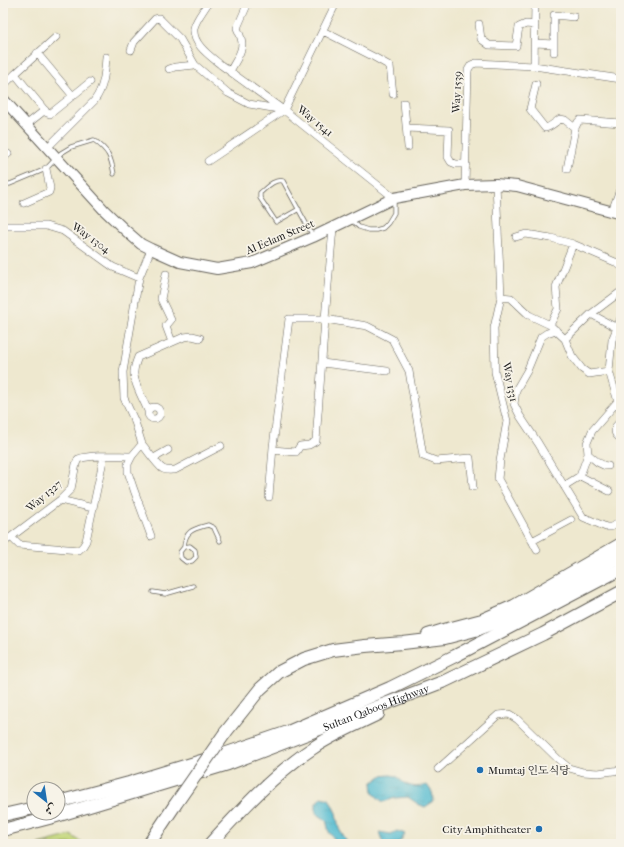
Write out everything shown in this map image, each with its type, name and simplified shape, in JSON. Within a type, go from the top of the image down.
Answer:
[{"type":"highway","points":[[402,643],[482,620],[514,606],[621,544]]},
{"type":"highway","points":[[149,844],[225,733],[260,689],[279,672],[304,659],[333,650],[445,638],[479,629],[510,617],[621,556]]},
{"type":"highway","name":"Sultan Qaboos Highway","points":[[66,800],[129,783],[224,754],[288,732],[383,691],[455,656],[621,569]]},
{"type":"highway","name":"Sultan Qaboos Highway","points":[[3,830],[53,817],[228,764],[445,681],[543,634],[621,592]]},
{"type":"highway","points":[[210,844],[266,785],[313,747],[332,736],[445,681]]},
{"type":"highway","points":[[3,815],[26,810]]},
{"type":"main road","name":"Al Eelam Street","points":[[3,99],[104,210],[141,244],[180,262],[217,269],[252,263],[333,228],[394,198],[465,185],[496,184],[516,186],[616,213]]},
{"type":"street","points":[[208,3],[194,27],[195,38],[198,44],[213,59],[284,110]]},
{"type":"street","points":[[230,72],[242,45],[241,37],[237,28],[248,3]]},
{"type":"street","points":[[208,161],[284,110],[336,3]]},
{"type":"street","points":[[534,66],[535,3]]},
{"type":"street","points":[[554,52],[554,15],[574,17]]},
{"type":"street","name":"Way 1541","points":[[131,50],[134,42],[155,19],[159,18],[180,39],[195,65],[228,93],[249,104],[284,110],[394,198]]},
{"type":"street","points":[[479,24],[481,39],[489,45],[516,46],[519,27],[526,24],[535,25]]},
{"type":"street","points":[[323,31],[390,66],[393,94]]},
{"type":"street","points":[[3,86],[56,37]]},
{"type":"street","points":[[535,43],[554,44]]},
{"type":"street","points":[[37,53],[73,96]]},
{"type":"street","points":[[47,148],[99,94],[105,76],[106,57]]},
{"type":"street","name":"Way 1539","points":[[465,185],[468,70],[471,65],[476,63],[534,66],[621,79]]},
{"type":"street","points":[[169,69],[175,66],[195,65]]},
{"type":"street","points":[[15,74],[50,114],[90,82]]},
{"type":"street","points":[[536,84],[530,109],[545,128],[549,128],[554,122],[560,119],[565,120],[575,128]]},
{"type":"street","points":[[404,103],[408,147]]},
{"type":"street","points":[[26,125],[45,110]]},
{"type":"street","points":[[567,169],[575,128],[580,120],[621,123]]},
{"type":"street","points":[[407,128],[449,130],[448,157],[450,162],[456,164],[466,164]]},
{"type":"street","points":[[24,203],[49,192],[50,188],[46,169]]},
{"type":"street","name":"Way 1331","points":[[496,184],[501,297],[494,328],[495,372],[507,421],[498,479],[538,550]]},
{"type":"street","points":[[616,213],[621,188]]},
{"type":"street","name":"Way 1304","points":[[3,226],[46,226],[63,231],[113,267],[139,278]]},
{"type":"street","points":[[273,450],[296,452],[300,446],[309,445],[316,441],[333,228]]},
{"type":"street","points":[[516,237],[526,234],[551,238],[573,244],[620,263]]},
{"type":"street","points":[[573,244],[556,287],[558,309],[553,328],[541,337],[527,370],[516,390],[514,404],[583,516],[606,527],[612,527],[621,522]]},
{"type":"street","points":[[151,249],[139,278],[123,372],[124,398],[135,422],[142,444],[164,470],[175,470],[221,446]]},
{"type":"street","points":[[166,274],[161,298],[171,320],[166,326],[172,342]]},
{"type":"street","points":[[564,339],[591,314],[621,293]]},
{"type":"street","points":[[501,297],[511,298],[529,315],[553,328],[564,339],[572,356],[582,369],[589,374],[609,371]]},
{"type":"street","points":[[591,314],[617,328]]},
{"type":"street","points":[[621,318],[612,340],[609,371],[621,412]]},
{"type":"street","points":[[269,496],[289,319],[325,320],[367,326],[392,339],[410,371],[423,456],[436,461],[470,458],[473,487]]},
{"type":"street","points":[[148,411],[134,379],[138,357],[184,337],[192,336],[200,338]]},
{"type":"street","points":[[322,363],[387,371]]},
{"type":"street","points":[[564,486],[580,476],[588,454],[588,443],[592,431],[618,401]]},
{"type":"street","points":[[621,422],[616,425],[615,430],[616,435],[621,438]]},
{"type":"street","points":[[142,444],[132,456],[128,464],[128,472],[151,536]]},
{"type":"street","points":[[154,458],[168,450]]},
{"type":"street","points":[[588,454],[603,466],[608,466]]},
{"type":"street","points":[[11,537],[19,545],[79,550],[86,541],[104,456]]},
{"type":"street","name":"Way 1327","points":[[3,543],[60,500],[71,489],[78,459],[83,457],[132,456]]},
{"type":"street","points":[[580,476],[609,491]]},
{"type":"street","points":[[60,500],[93,508]]},
{"type":"street","points":[[532,541],[571,520]]},
{"type":"street","points":[[438,769],[498,715],[510,714],[569,768],[583,772],[598,773],[621,770]]},
{"type":"lane","points":[[3,182],[4,184],[10,184],[46,169],[61,153],[71,147],[94,140],[104,148],[111,159],[114,174]]},
{"type":"lane","points":[[299,209],[276,222],[260,198],[260,193],[275,181],[283,181],[299,209],[313,237]]},
{"type":"lane","points":[[350,220],[359,227],[368,230],[383,228],[388,224],[394,213],[394,198]]},
{"type":"lane","points":[[184,547],[190,546],[195,550],[196,557],[192,561],[186,562],[181,558],[180,552],[184,547],[184,539],[192,530],[208,525],[214,528],[220,541]]},
{"type":"lane","points":[[153,592],[165,594],[193,586]]},
{"type":"green space","points":[[71,835],[84,844],[38,844]]},
{"type":"water","points":[[390,775],[397,777],[410,786],[418,787],[427,785],[432,792],[434,801],[425,807],[408,797],[395,798],[383,802],[373,793],[372,783],[381,776]]},
{"type":"water","points":[[322,797],[329,799],[336,813],[339,829],[348,844],[338,844],[329,832],[326,820],[316,813],[316,803]]},
{"type":"water","points":[[397,831],[405,834],[398,844],[383,843],[379,832],[391,834]]},
{"type":"place","name":"Mumtaj 인도식당","points":[[480,770]]},
{"type":"place","name":"City Amphitheater","points":[[539,829]]}]
